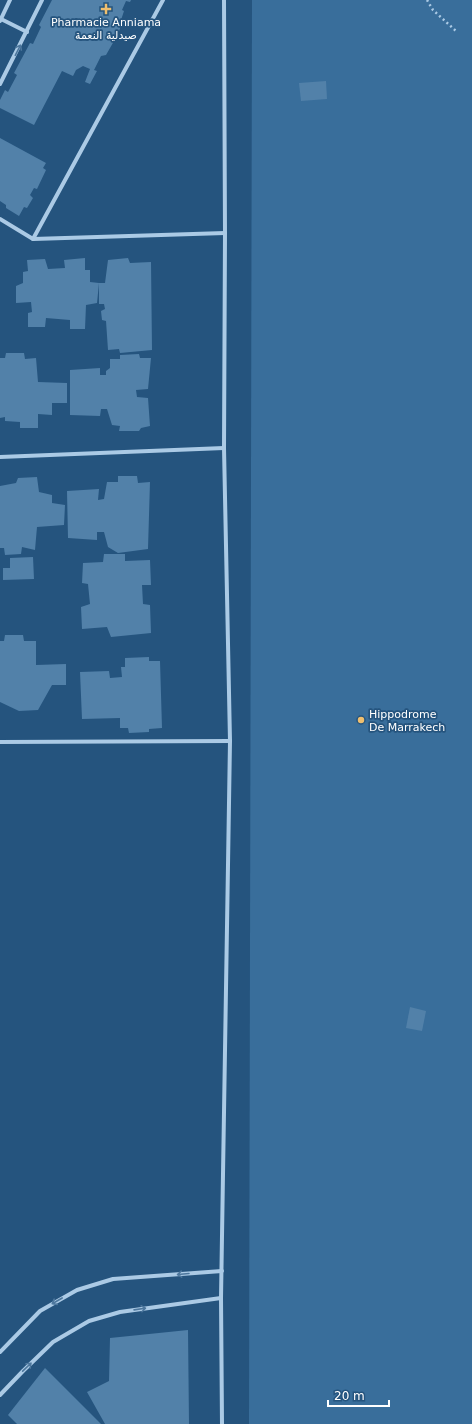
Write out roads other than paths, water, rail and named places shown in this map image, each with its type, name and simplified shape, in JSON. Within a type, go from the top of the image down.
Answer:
[{"type":"street","points":[[10,0],[0,20],[27,32]]},
{"type":"street","points":[[0,84],[42,0]]},
{"type":"street","points":[[33,239],[163,0]]},
{"type":"street","points":[[222,1424],[221,1298],[230,741],[224,448],[224,0]]},
{"type":"street","points":[[0,219],[33,239],[225,233]]},
{"type":"street","points":[[0,457],[224,448]]},
{"type":"street","points":[[0,742],[230,741]]},
{"type":"street","points":[[0,1352],[40,1311],[77,1290],[113,1280],[222,1271]]},
{"type":"street","points":[[0,1395],[53,1342],[89,1321],[120,1312],[221,1298]]},
{"type":"place","name":"Pharmacie Anniama صيدلية النعمة","points":[[106,9]]},
{"type":"place","name":"Hippodrome De Marrakech","points":[[361,720]]}]
